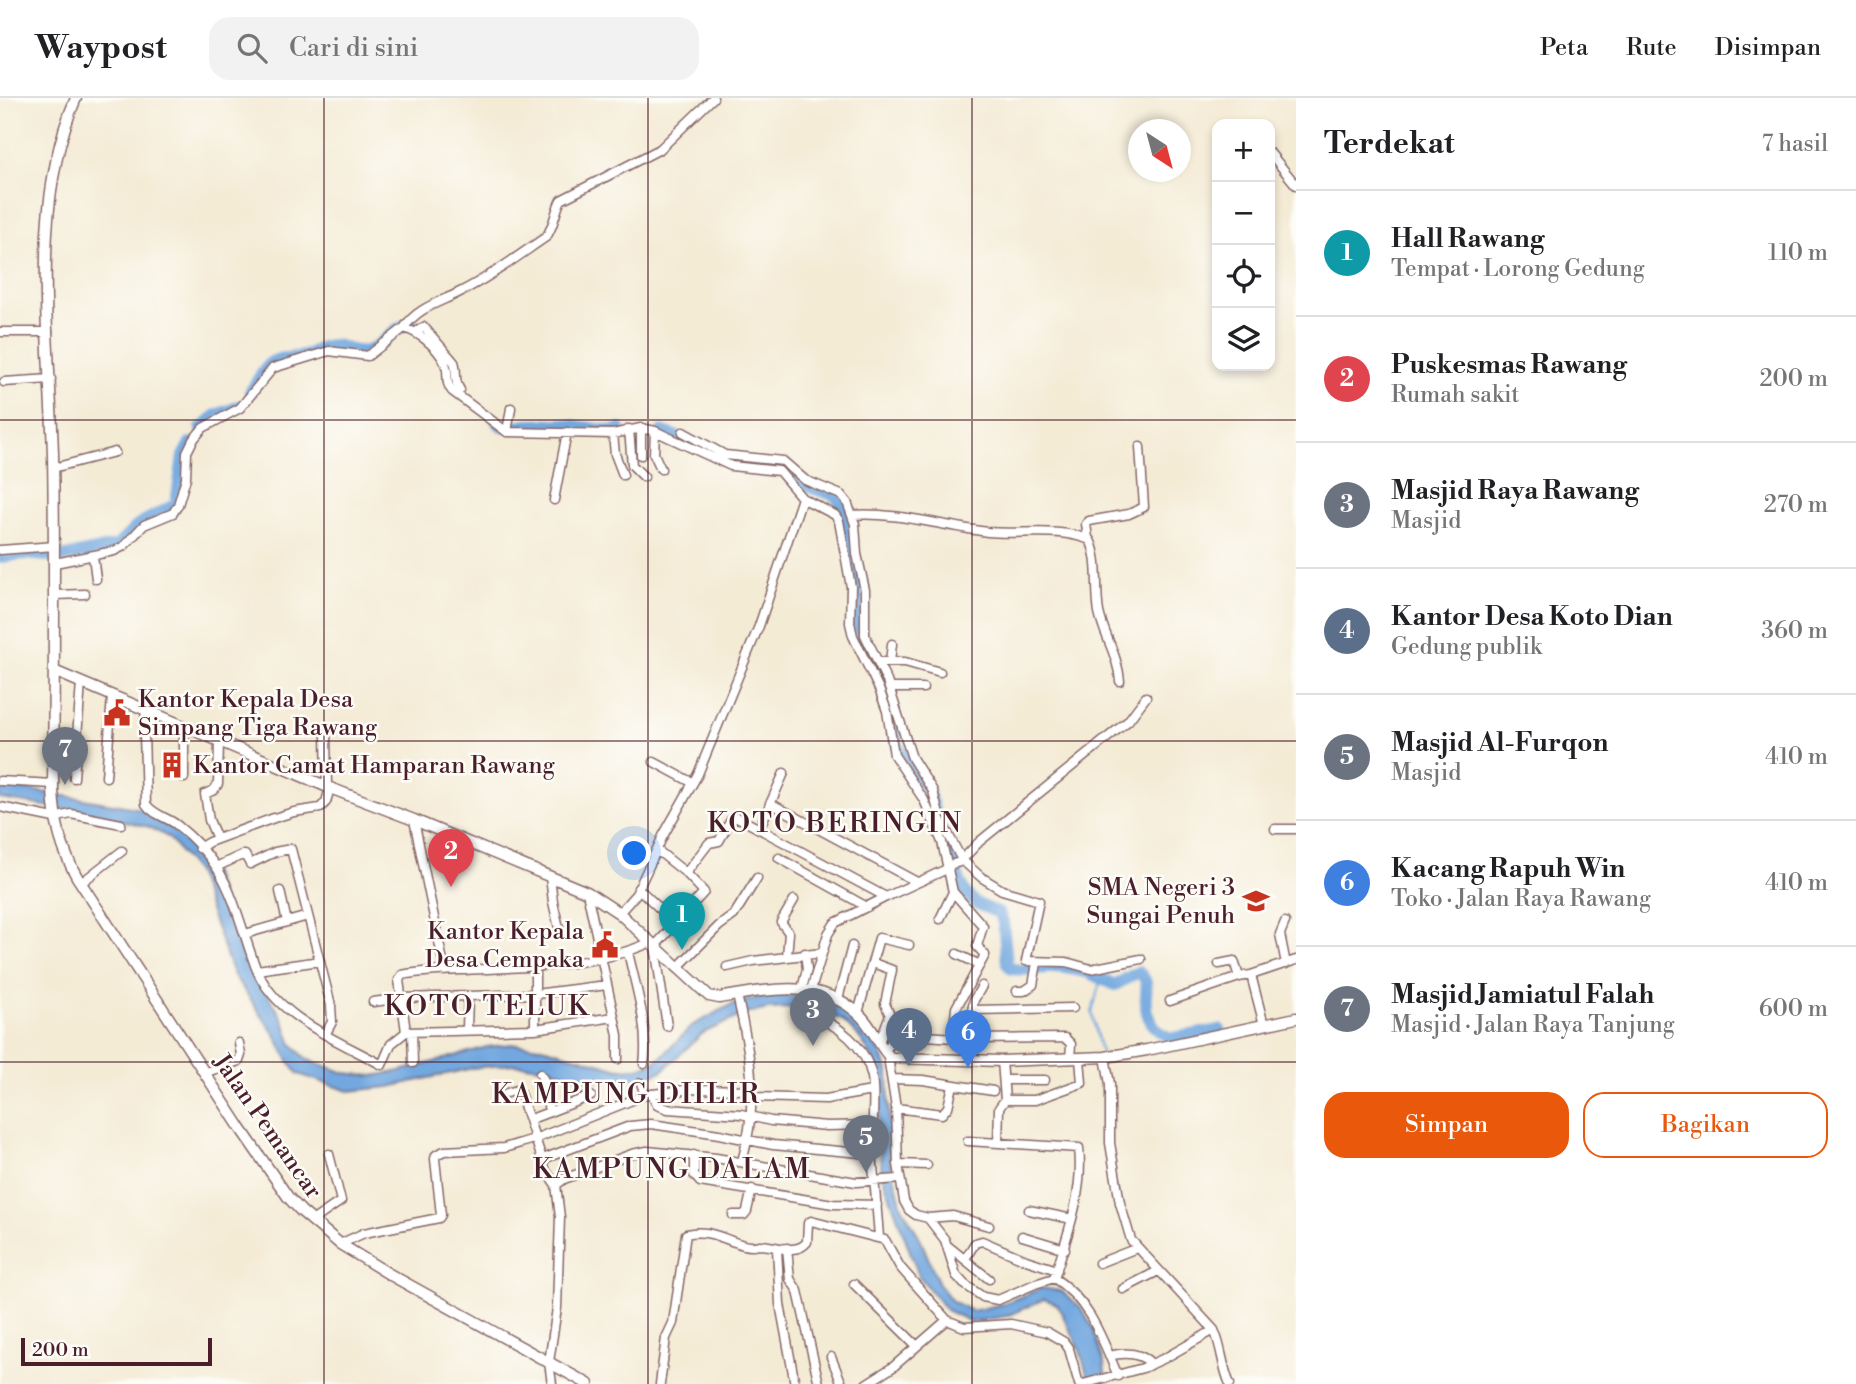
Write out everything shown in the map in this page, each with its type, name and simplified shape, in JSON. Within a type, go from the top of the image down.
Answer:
[{"type":"main road","name":"Jalan Pemancar","points":[[76,98],[59,144],[50,196],[45,267],[51,379],[55,555],[53,787],[54,815],[62,848],[81,883],[204,1073],[288,1197],[340,1244],[388,1274],[588,1384]]},
{"type":"main road","points":[[54,671],[587,892],[619,913],[709,996],[737,998],[767,989],[810,991],[838,999],[858,1013],[884,1049],[1002,1061],[1105,1057],[1263,1022],[1296,1018]]},
{"type":"street","points":[[0,550],[93,556],[124,546],[144,525],[176,510],[186,478],[187,452],[193,440],[203,428],[240,408],[273,368],[329,351],[368,356],[404,328],[410,319],[458,293],[547,237],[561,200],[660,149],[713,98]]},
{"type":"street","points":[[1275,159],[1296,185]]},
{"type":"street","points":[[404,328],[419,330],[424,327],[454,362],[455,379],[460,390]]},
{"type":"street","points":[[419,330],[444,363],[446,382],[452,391],[508,429],[613,434],[640,428],[655,431],[731,466],[779,471],[801,495],[835,515],[839,521],[851,587],[850,623],[853,636],[889,688],[942,842],[954,864],[1002,890],[1040,901],[1026,961],[1037,966],[1066,962],[1091,969],[1141,959]]},
{"type":"street","points":[[0,332],[48,332]]},
{"type":"street","points":[[4,382],[51,379]]},
{"type":"street","points":[[508,429],[511,408]]},
{"type":"street","points":[[640,428],[641,454]]},
{"type":"street","points":[[629,429],[632,465],[644,477]]},
{"type":"street","points":[[655,431],[654,454],[661,469]]},
{"type":"street","points":[[554,500],[567,432]]},
{"type":"street","points":[[683,432],[724,455],[783,461],[804,480],[841,495],[852,515],[865,590],[865,635],[887,711],[894,755],[925,788],[933,791],[937,813],[954,864],[953,892],[940,919]]},
{"type":"street","points":[[613,434],[615,454],[623,475]]},
{"type":"street","points":[[1119,681],[1116,655],[1099,612],[1093,544],[1088,538],[1086,524],[1129,514],[1144,507],[1140,447]]},
{"type":"street","points":[[53,468],[115,452]]},
{"type":"street","points":[[619,913],[638,888],[663,835],[694,783],[755,637],[804,480]]},
{"type":"street","points":[[852,515],[878,516],[989,532],[1050,533],[1088,538]]},
{"type":"street","points":[[93,556],[96,579]]},
{"type":"street","points":[[54,595],[85,594]]},
{"type":"street","points":[[890,662],[892,644]]},
{"type":"street","points":[[874,663],[905,662],[940,672]]},
{"type":"street","points":[[74,778],[81,683]]},
{"type":"street","points":[[889,688],[923,688]]},
{"type":"street","points":[[106,777],[112,696]]},
{"type":"street","points":[[879,1237],[872,1154],[872,1091],[869,1067],[855,1044],[831,1024],[808,1014],[810,991],[835,923],[954,864],[1128,721],[1146,697]]},
{"type":"street","points":[[146,711],[146,804],[151,811],[176,824],[216,867],[245,934],[257,970],[298,1020],[382,1065],[394,1041],[409,1032],[535,1029],[614,1017]]},
{"type":"street","points":[[184,726],[184,778]]},
{"type":"street","points":[[199,848],[294,811],[320,808],[326,802],[329,787],[326,733]]},
{"type":"street","points":[[217,839],[209,820],[205,794],[214,790],[218,784],[219,741]]},
{"type":"street","points":[[654,762],[694,783]]},
{"type":"street","points":[[759,829],[784,773]]},
{"type":"street","points":[[0,781],[53,787]]},
{"type":"street","points":[[771,803],[917,882]]},
{"type":"street","points":[[0,807],[54,815],[71,814],[121,824]]},
{"type":"street","points":[[685,873],[709,843],[719,841],[733,817],[737,817],[886,897]]},
{"type":"street","points":[[414,820],[445,971]]},
{"type":"street","points":[[1275,830],[1296,829]]},
{"type":"street","points":[[216,867],[242,855],[251,863],[289,848],[292,851],[331,1005],[332,1022],[326,1033]]},
{"type":"street","points":[[81,883],[122,850]]},
{"type":"street","points":[[413,1063],[399,980],[402,975],[535,966],[602,957],[653,944],[676,924],[704,892],[657,850]]},
{"type":"street","points":[[779,858],[867,907]]},
{"type":"street","points":[[550,876],[559,928]]},
{"type":"street","points":[[677,968],[719,926],[734,915],[757,878]]},
{"type":"street","points":[[638,888],[676,924]]},
{"type":"street","points":[[280,891],[287,922]]},
{"type":"street","points":[[587,892],[618,1035],[618,1059]]},
{"type":"street","points":[[953,892],[983,926],[977,946],[985,953],[956,1008],[953,1037]]},
{"type":"street","points":[[787,957],[789,933],[781,922],[794,900]]},
{"type":"street","points":[[245,934],[307,916]]},
{"type":"street","points":[[1285,922],[1280,934],[1286,964]]},
{"type":"street","points":[[858,1013],[879,938],[909,945]]},
{"type":"street","points":[[653,944],[667,1026]]},
{"type":"street","points":[[838,999],[852,946]]},
{"type":"street","points":[[628,952],[642,1015],[646,1048],[644,1064]]},
{"type":"street","points":[[727,967],[805,953],[822,953]]},
{"type":"street","points":[[805,953],[810,991]]},
{"type":"street","points":[[957,954],[980,965]]},
{"type":"street","points":[[1170,1001],[1296,960]]},
{"type":"street","points":[[257,970],[320,961]]},
{"type":"street","points":[[1219,964],[1234,961],[1239,977]]},
{"type":"street","points":[[873,962],[892,970],[884,1004],[890,1015],[884,1049],[896,1108],[898,1179],[904,1201],[916,1215],[928,1218],[953,1216],[989,1227]]},
{"type":"street","points":[[535,966],[535,1029]]},
{"type":"street","points":[[1017,991],[1024,991],[1033,985],[1037,966]]},
{"type":"street","points":[[1251,975],[1263,1022]]},
{"type":"street","points":[[373,1002],[403,998],[535,994],[607,985]]},
{"type":"street","points":[[967,1039],[976,993],[982,986]]},
{"type":"street","points":[[467,1030],[468,996]]},
{"type":"street","points":[[737,998],[750,1054],[753,1094],[748,1140],[742,1162]]},
{"type":"street","points":[[972,1010],[1073,1008]]},
{"type":"street","points":[[884,1049],[890,1045],[892,1038],[900,1034],[967,1039],[1065,1038],[1070,1044],[1083,1083],[1035,1100],[1004,1100]]},
{"type":"street","points":[[204,1073],[239,1061],[239,1043]]},
{"type":"street","points":[[1105,1057],[1110,1084],[1110,1143],[1120,1203],[1131,1240],[1214,1330],[1230,1384]]},
{"type":"street","points":[[998,1143],[999,1108],[1004,1100],[1002,1061]]},
{"type":"street","points":[[540,1074],[544,1080],[549,1112]]},
{"type":"street","points":[[892,1079],[923,1080],[993,1091]]},
{"type":"street","points":[[1004,1080],[1045,1080]]},
{"type":"street","points":[[641,1083],[657,1105],[668,1109],[741,1114],[771,1121],[827,1126],[873,1125]]},
{"type":"street","points":[[896,1108],[942,1114],[948,1107],[953,1085]]},
{"type":"street","points":[[340,1244],[364,1233],[439,1218],[441,1215],[435,1159],[439,1153],[498,1149],[537,1138],[648,1095],[692,1089],[826,1099],[872,1091]]},
{"type":"street","points":[[507,1093],[519,1091],[550,1179],[556,1185],[561,1217],[557,1308],[549,1362],[552,1384]]},
{"type":"street","points":[[531,1119],[591,1096]]},
{"type":"street","points":[[543,1159],[629,1126],[644,1123],[806,1149],[872,1154]]},
{"type":"street","points":[[948,1247],[950,1263],[956,1275],[971,1290],[998,1300],[1056,1274],[1072,1219],[1078,1187],[1079,1148],[968,1141]]},
{"type":"street","points":[[556,1185],[564,1179],[647,1151],[694,1154],[856,1182],[898,1179]]},
{"type":"street","points":[[312,1221],[341,1201],[330,1154]]},
{"type":"street","points":[[694,1154],[696,1181],[833,1204],[877,1205]]},
{"type":"street","points":[[898,1164],[927,1165]]},
{"type":"street","points":[[733,1215],[744,1215],[747,1211],[752,1189]]},
{"type":"street","points":[[1029,1210],[1072,1219]]},
{"type":"street","points":[[928,1218],[948,1247],[989,1279]]},
{"type":"street","points":[[660,1384],[666,1338],[673,1323],[686,1234],[708,1232],[740,1245],[787,1248],[806,1245],[808,1223],[811,1221],[879,1237],[888,1242],[900,1267],[947,1320],[964,1326],[1011,1324],[1047,1332],[1064,1342],[1082,1384],[1118,1376],[1152,1364],[1214,1330]]},
{"type":"street","points":[[1022,1236],[1065,1248]]},
{"type":"street","points":[[965,1259],[975,1243],[982,1241],[1056,1274],[1083,1304],[1118,1376]]},
{"type":"street","points":[[787,1248],[790,1279],[798,1291],[819,1384]]},
{"type":"street","points":[[1099,1263],[1137,1248]]},
{"type":"street","points":[[777,1249],[780,1304],[795,1384]]},
{"type":"street","points":[[1123,1289],[1158,1271]]},
{"type":"street","points":[[854,1284],[916,1345]]},
{"type":"street","points":[[866,1384],[893,1367],[947,1320]]},
{"type":"street","points":[[1109,1356],[1133,1354],[1142,1356],[1152,1364]]},
{"type":"street","points":[[831,1357],[842,1384]]},
{"type":"water","points":[[0,785],[136,808],[164,819],[183,835],[213,874],[240,951],[283,1019],[292,1044],[306,1059],[345,1073],[373,1076],[487,1047],[512,1044],[543,1047],[619,1069],[638,1068],[660,1058],[693,1025],[733,1004],[769,995],[807,996],[828,1000],[849,1013],[863,1027],[879,1049],[888,1070],[890,1160],[902,1207],[919,1236],[939,1284],[952,1301],[972,1311],[1002,1304],[1042,1288],[1061,1291],[1080,1307],[1093,1328],[1104,1363],[1106,1384],[1090,1384],[1079,1347],[1057,1304],[1044,1299],[1007,1316],[971,1322],[946,1310],[919,1276],[882,1175],[878,1135],[880,1086],[876,1064],[860,1038],[842,1020],[811,1007],[768,1009],[745,1014],[703,1033],[662,1071],[641,1079],[589,1080],[545,1067],[513,1064],[473,1068],[389,1087],[349,1091],[298,1074],[290,1063],[275,1035],[233,974],[196,872],[168,837],[149,827],[96,814],[0,799]]},
{"type":"waterway","points":[[250,392],[265,368],[276,360],[308,354],[331,345],[358,352],[367,351],[404,326],[411,325],[429,338]]},
{"type":"waterway","points":[[201,429],[216,415],[238,406]]},
{"type":"waterway","points":[[497,422],[502,426],[561,424],[612,431],[620,429]]},
{"type":"waterway","points":[[662,431],[701,446],[721,459],[781,467],[797,483],[834,495],[843,506],[858,586],[856,623],[891,706],[898,746],[928,790],[964,891],[975,903],[999,913],[1003,922],[1007,964],[1012,969],[1020,970],[1061,967],[1087,972],[1115,985],[1138,972],[1145,979],[1149,1018],[1164,1035],[1174,1038],[1220,1030]]},
{"type":"waterway","points":[[0,557],[24,554],[62,557],[117,546],[139,524],[176,504],[183,456],[190,443]]},
{"type":"waterway","points":[[1101,978],[1092,1013],[1101,1053]]},
{"type":"place","name":"Kantor Kepala Desa Simpang Tiga Rawang","points":[[117,713]]},
{"type":"place","name":"Kantor Camat Hamparan Rawang","points":[[172,765]]},
{"type":"place","name":"Masjid Jamiatul Falah","points":[[65,785]]},
{"type":"place","name":"Puskesmas Rawang","points":[[451,887]]},
{"type":"place","name":"SMA Negeri 3 Sungai Penuh","points":[[1256,901]]},
{"type":"place","name":"Kantor Kepala Desa Cempaka","points":[[605,945]]},
{"type":"place","name":"Hall Rawang","points":[[682,950]]},
{"type":"place","name":"Masjid Raya Rawang","points":[[813,1046]]},
{"type":"place","name":"Kantor Desa Koto Dian","points":[[909,1066]]},
{"type":"place","name":"Kacang Rapuh Win","points":[[968,1068]]},
{"type":"place","name":"Masjid Al-Furqon","points":[[866,1173]]},
{"type":"district","name":"KOTO BERINGIN","points":[[835,822]]},
{"type":"district","name":"KOTO TELUK","points":[[487,1005]]},
{"type":"district","name":"KAMPUNG DIILIR","points":[[626,1093]]},
{"type":"district","name":"KAMPUNG DALAM","points":[[672,1168]]}]
